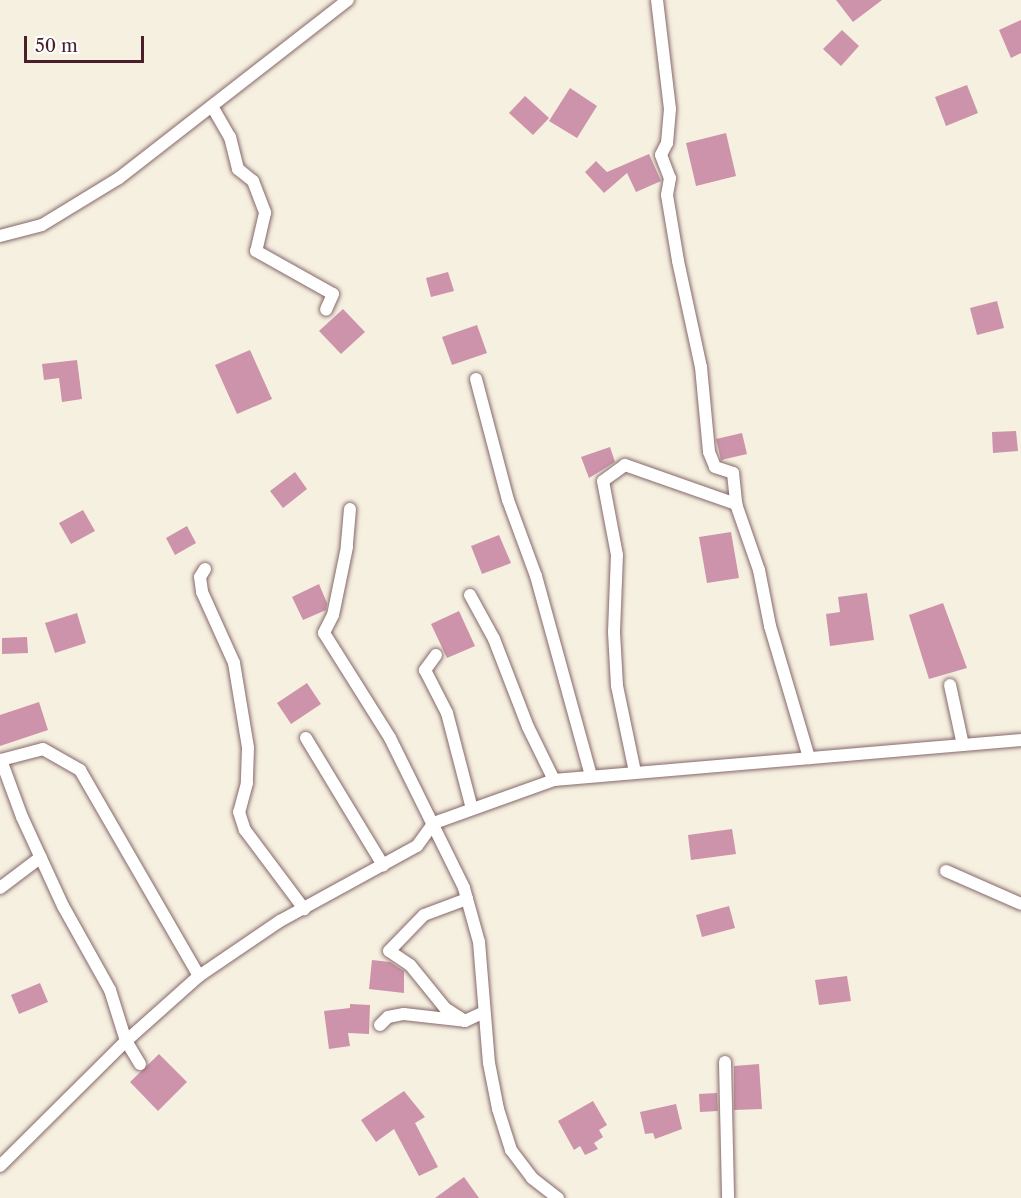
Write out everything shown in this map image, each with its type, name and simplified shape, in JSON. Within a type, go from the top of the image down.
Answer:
[{"type":"street","points":[[0,236],[58,216],[119,178],[213,108],[348,0]]},
{"type":"street","points":[[657,0],[670,110],[667,143],[661,155],[670,178],[668,195],[678,261],[702,367],[709,452],[715,467],[732,473],[736,504],[759,570],[770,626],[808,758]]},
{"type":"street","points":[[213,108],[230,137],[238,169],[253,181],[265,213],[256,251],[333,294],[326,310]]},
{"type":"street","points":[[477,379],[508,500],[536,576],[591,776]]},
{"type":"street","points":[[635,772],[617,686],[614,632],[617,555],[603,481],[625,465],[736,504]]},
{"type":"street","points":[[350,509],[347,547],[333,615],[324,633],[390,738],[434,823],[467,899],[479,942],[489,1063],[511,1150],[532,1178],[557,1198]]},
{"type":"street","points":[[205,568],[200,577],[202,592],[234,663],[242,705],[247,783],[239,812],[245,830],[304,909]]},
{"type":"street","points":[[470,596],[494,639],[528,727],[554,780]]},
{"type":"street","points":[[436,655],[425,670],[447,713],[472,809]]},
{"type":"street","points":[[950,685],[963,745]]},
{"type":"street","points":[[306,738],[383,865]]},
{"type":"street","points":[[0,1166],[126,1041],[199,976],[304,909],[417,846],[434,823],[554,780],[1021,740]]},
{"type":"street","points":[[140,1064],[126,1041],[110,990],[63,906],[1,760],[43,749],[80,770],[199,976]]},
{"type":"street","points":[[0,888],[41,857]]},
{"type":"street","points":[[946,871],[1021,904]]},
{"type":"street","points":[[465,1021],[446,1008],[410,965],[389,951],[424,915],[467,899]]},
{"type":"street","points":[[380,1024],[388,1017],[404,1014],[465,1021],[484,1012]]},
{"type":"street","points":[[725,1062],[728,1198]]},
{"type":"building","points":[[836,0],[882,0],[853,22]]},
{"type":"building","points":[[1021,20],[1021,53],[1011,58],[999,30]]},
{"type":"building","points":[[842,30],[859,46],[841,66],[823,49]]},
{"type":"building","points":[[967,85],[978,113],[946,126],[935,97]]},
{"type":"building","points":[[570,88],[597,106],[577,138],[549,121]]},
{"type":"building","points":[[525,96],[549,118],[533,135],[509,113]]},
{"type":"building","points":[[726,133],[736,176],[696,186],[686,143]]},
{"type":"building","points":[[649,154],[661,181],[636,192],[627,173],[604,193],[585,172],[596,161],[607,172]]},
{"type":"building","points":[[448,272],[454,291],[431,297],[426,278]]},
{"type":"building","points":[[997,301],[1004,328],[977,335],[970,308]]},
{"type":"building","points":[[343,309],[365,332],[341,354],[319,331]]},
{"type":"building","points":[[477,325],[487,353],[452,365],[442,337]]},
{"type":"building","points":[[250,350],[272,399],[237,414],[215,365]]},
{"type":"building","points":[[77,360],[82,399],[62,402],[59,378],[44,380],[42,364]]},
{"type":"building","points":[[1016,431],[1018,451],[993,453],[992,432]]},
{"type":"building","points":[[742,433],[747,454],[721,460],[716,439]]},
{"type":"building","points":[[610,447],[615,462],[589,478],[581,457]]},
{"type":"building","points":[[295,472],[307,489],[283,508],[270,491]]},
{"type":"building","points":[[83,510],[95,531],[71,544],[59,523]]},
{"type":"building","points":[[187,526],[196,543],[175,555],[166,538]]},
{"type":"building","points":[[731,532],[739,578],[707,583],[699,537]]},
{"type":"building","points":[[499,535],[511,563],[482,574],[471,546]]},
{"type":"building","points":[[319,584],[327,603],[326,610],[303,620],[292,597]]},
{"type":"building","points":[[867,593],[874,640],[830,646],[826,614],[840,612],[838,597]]},
{"type":"building","points":[[943,603],[967,668],[929,679],[909,615]]},
{"type":"building","points":[[459,611],[475,646],[447,658],[431,624]]},
{"type":"building","points":[[77,613],[86,643],[55,653],[45,623]]},
{"type":"building","points":[[27,637],[28,653],[2,654],[2,638]]},
{"type":"building","points":[[307,683],[321,704],[291,724],[277,703]]},
{"type":"building","points":[[39,702],[48,730],[0,746],[0,715]]},
{"type":"building","points":[[732,829],[736,854],[691,860],[688,835]]},
{"type":"building","points":[[729,906],[735,928],[702,937],[696,915]]},
{"type":"building","points":[[372,960],[390,962],[404,971],[404,993],[369,989]]},
{"type":"building","points":[[847,976],[851,1001],[819,1005],[815,980]]},
{"type":"building","points":[[40,983],[48,1002],[19,1014],[11,995]]},
{"type":"building","points":[[350,1004],[370,1005],[369,1034],[348,1033],[350,1046],[329,1049],[324,1011],[350,1008]]},
{"type":"building","points":[[159,1054],[187,1082],[158,1111],[130,1082]]},
{"type":"building","points":[[759,1064],[762,1109],[734,1110],[734,1066]]},
{"type":"building","points":[[404,1091],[425,1117],[415,1123],[438,1167],[419,1176],[394,1129],[376,1142],[361,1120]]},
{"type":"building","points":[[717,1093],[718,1111],[700,1112],[699,1094]]},
{"type":"building","points":[[593,1101],[607,1125],[599,1130],[603,1137],[594,1143],[598,1149],[585,1155],[580,1146],[574,1150],[558,1121]]},
{"type":"building","points":[[676,1104],[682,1129],[655,1139],[653,1133],[645,1134],[640,1112]]},
{"type":"building","points":[[464,1177],[479,1198],[435,1198]]}]
